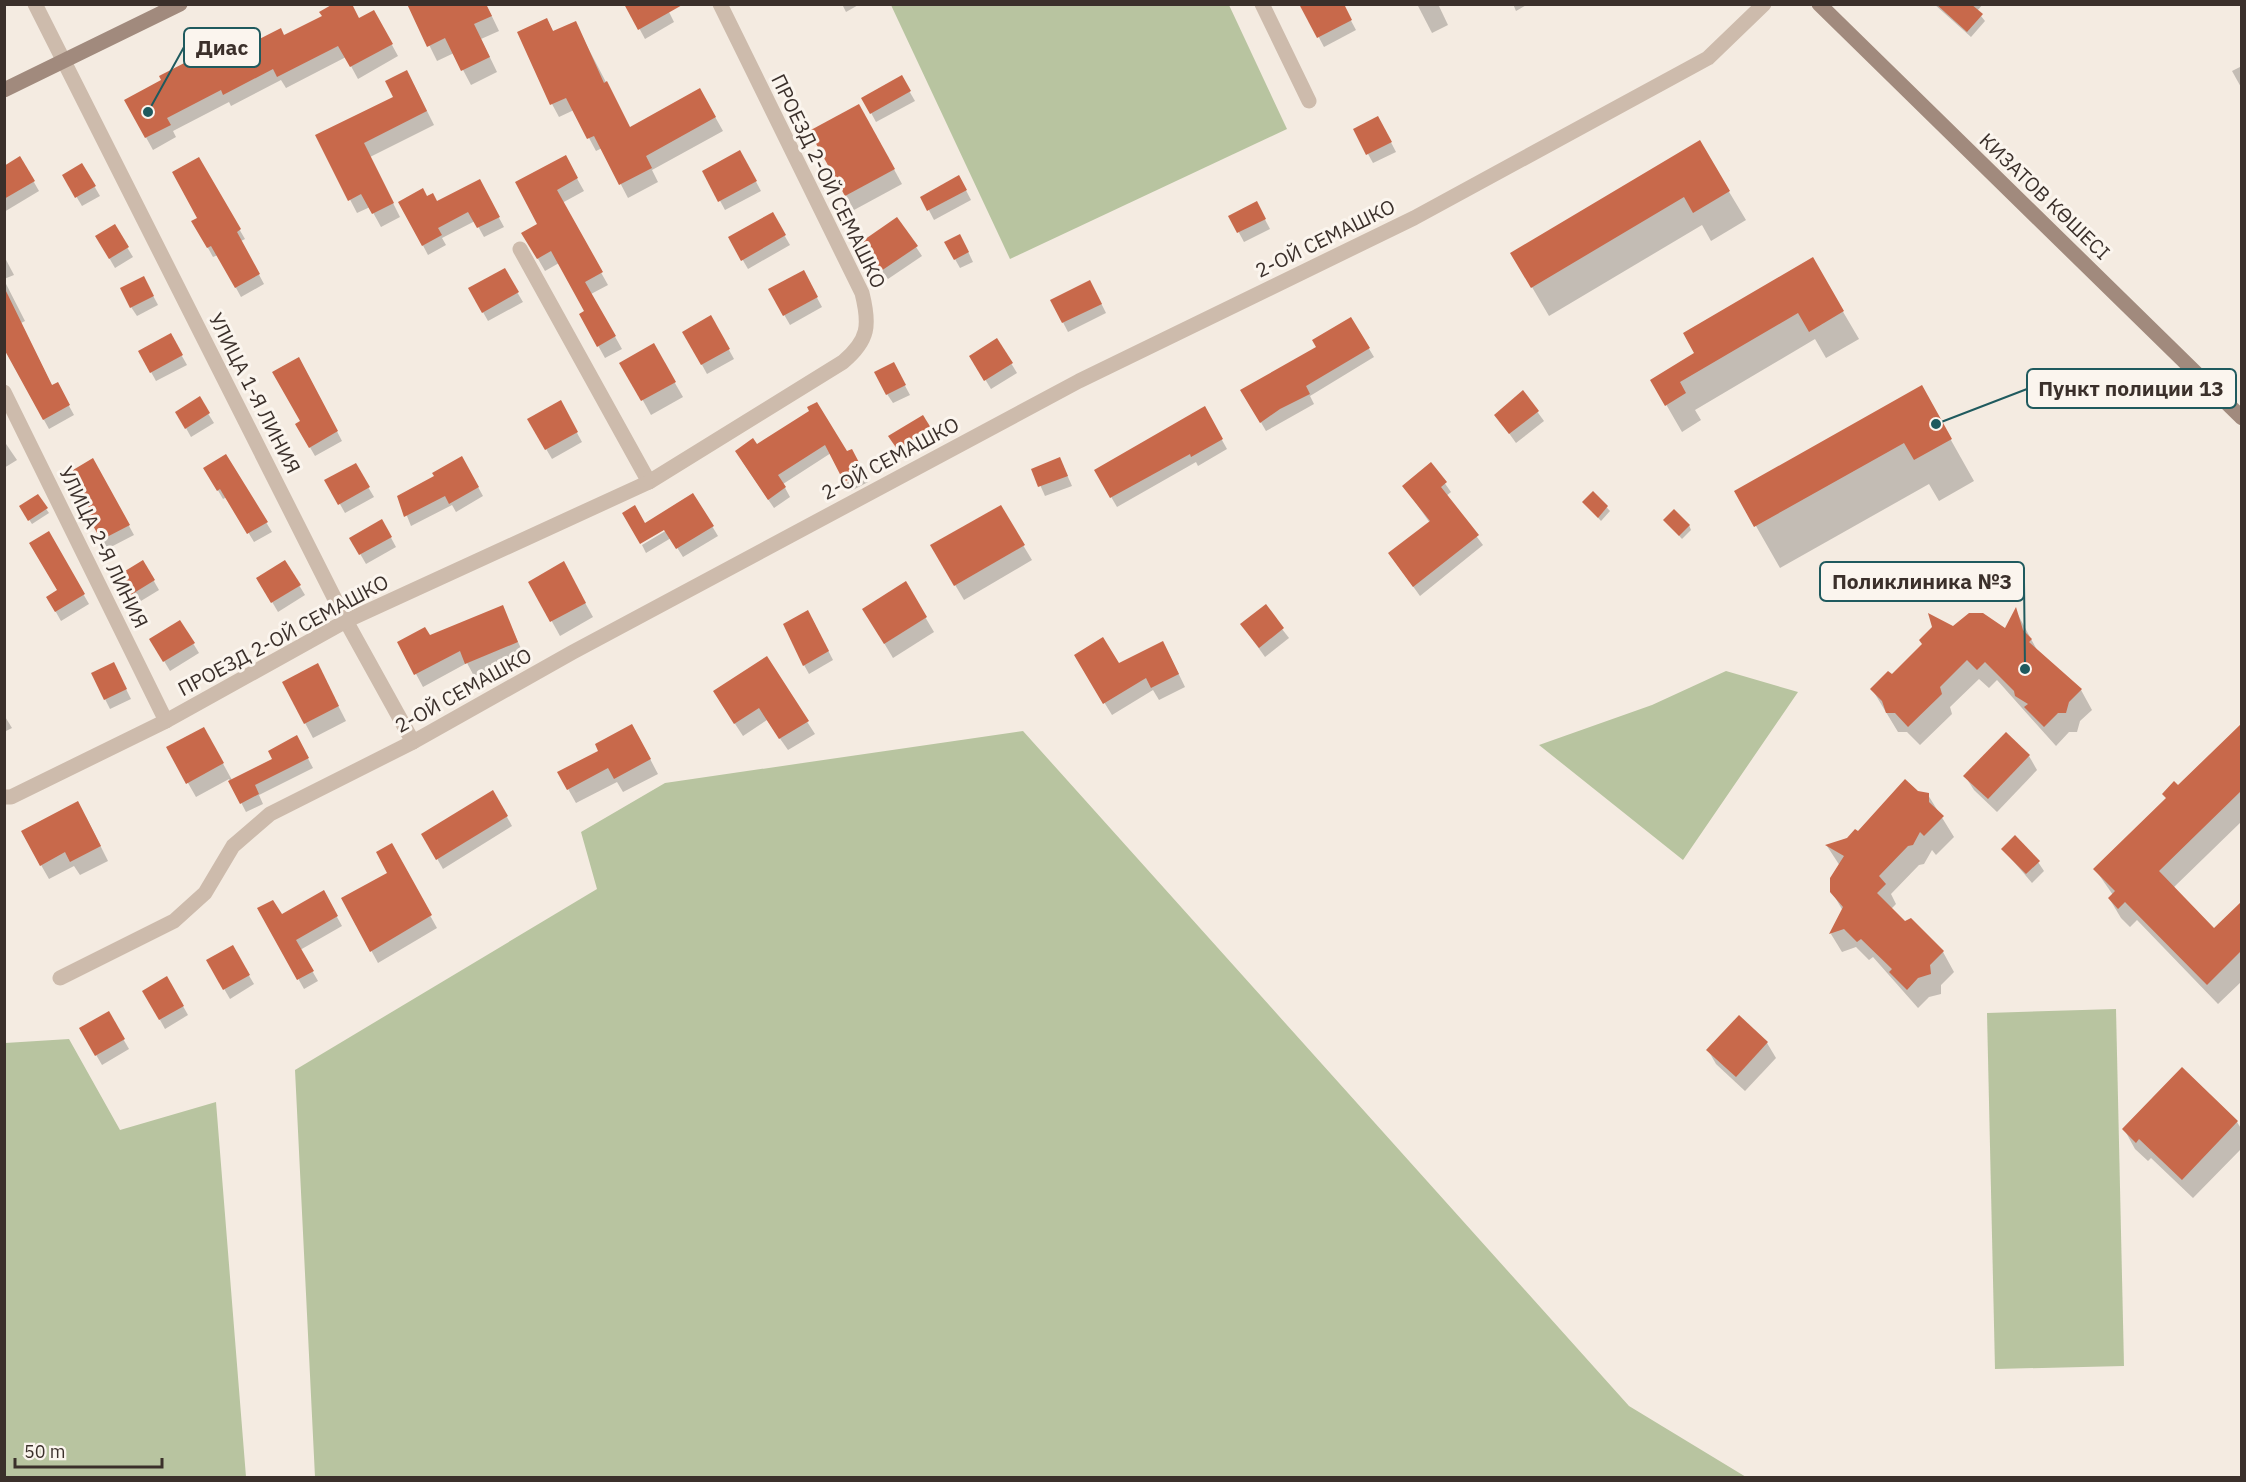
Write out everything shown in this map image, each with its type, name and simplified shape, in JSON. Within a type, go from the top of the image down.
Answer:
[{"type":"main road","points":[[4,90],[180,4]]},
{"type":"main road","name":"КИЗАТОВ КӨШЕСІ","points":[[1819,4],[2241,418]]},
{"type":"street","name":"УЛИЦА 1-Я ЛИНИЯ","points":[[34,4],[346,621],[413,742]]},
{"type":"street","name":"ПРОЕЗД 2-ОЙ СЕМАШКО","points":[[4,797],[11,796],[166,721],[346,621],[649,482],[843,362],[857,350],[865,335],[867,315],[862,293],[720,4]]},
{"type":"street","points":[[1262,4],[1310,101]]},
{"type":"street","name":"2-ОЙ СЕМАШКО","points":[[60,978],[174,921],[205,893],[233,846],[270,814],[413,742],[573,652],[1079,381],[1425,213],[1708,58],[1764,4]]},
{"type":"street","points":[[520,249],[649,482]]},
{"type":"street","name":"УЛИЦА 2-Я ЛИНИЯ","points":[[4,392],[166,721]]},
{"type":"green space","points":[[891,5],[1229,5],[1287,129],[1010,259]]},
{"type":"green space","points":[[1726,671],[1798,692],[1683,860],[1539,745],[1652,705]]},
{"type":"green space","points":[[1023,731],[1629,1406],[1746,1477],[315,1477],[295,1070],[597,889],[581,832],[665,783]]},
{"type":"green space","points":[[2116,1009],[2124,1366],[1995,1369],[1987,1013]]},
{"type":"green space","points":[[69,1039],[120,1130],[216,1102],[246,1477],[5,1477],[5,1043]]},
{"type":"building","points":[[333,4],[352,4],[359,18],[374,10],[393,44],[350,67],[338,46],[277,77],[273,69],[223,95],[221,90],[167,118],[171,125],[145,138],[124,100],[161,80],[159,76],[194,58],[198,65],[232,48],[234,52],[281,28],[284,35],[322,16],[319,12]]},
{"type":"building","points":[[407,4],[486,4],[492,16],[474,24],[490,57],[461,71],[445,38],[427,47]]},
{"type":"building","points":[[624,4],[684,4],[638,30]]},
{"type":"building","points":[[1299,4],[1344,4],[1352,20],[1317,38]]},
{"type":"building","points":[[1936,4],[1971,4],[1983,14],[1967,32]]},
{"type":"building","points":[[547,18],[553,31],[576,21],[604,83],[607,81],[630,127],[700,88],[716,117],[646,156],[652,168],[619,185],[594,136],[587,139],[566,98],[550,105],[517,32]]},
{"type":"building","points":[[407,70],[427,111],[364,143],[394,203],[372,214],[361,194],[348,201],[315,135],[393,97],[385,81]]},
{"type":"building","points":[[902,75],[911,91],[870,114],[861,98]]},
{"type":"building","points":[[859,104],[895,169],[845,196],[809,131]]},
{"type":"building","points":[[1378,116],[1392,142],[1366,155],[1353,129]]},
{"type":"building","points":[[1700,140],[1730,191],[1693,213],[1684,197],[1531,288],[1510,253]]},
{"type":"building","points":[[740,150],[757,181],[718,202],[702,171]]},
{"type":"building","points":[[566,155],[578,178],[557,190],[603,272],[585,282],[616,336],[597,347],[579,314],[584,311],[551,251],[537,259],[521,233],[537,224],[515,182]]},
{"type":"building","points":[[20,156],[35,181],[4,199],[4,166]]},
{"type":"building","points":[[199,157],[241,229],[237,232],[260,274],[235,288],[211,246],[207,248],[191,221],[197,218],[172,172]]},
{"type":"building","points":[[82,163],[96,186],[75,198],[62,175]]},
{"type":"building","points":[[959,175],[967,190],[927,211],[920,197]]},
{"type":"building","points":[[480,179],[500,217],[477,228],[468,212],[438,228],[442,235],[422,246],[398,202],[423,188],[427,196],[433,193],[437,201]]},
{"type":"building","points":[[1257,201],[1266,219],[1237,233],[1228,216]]},
{"type":"building","points":[[773,212],[786,235],[741,261],[728,237]]},
{"type":"building","points":[[897,217],[918,246],[881,271],[861,242]]},
{"type":"building","points":[[115,224],[129,247],[109,259],[95,236]]},
{"type":"building","points":[[960,234],[969,252],[954,260],[944,242]]},
{"type":"building","points":[[1813,257],[1844,311],[1809,332],[1798,313],[1680,382],[1686,393],[1665,406],[1650,380],[1694,353],[1683,333]]},
{"type":"building","points":[[505,268],[519,292],[482,313],[468,288]]},
{"type":"building","points":[[804,270],[818,297],[783,316],[768,289]]},
{"type":"building","points":[[144,276],[154,296],[130,308],[120,288]]},
{"type":"building","points":[[1090,280],[1102,304],[1062,323],[1050,300]]},
{"type":"building","points":[[4,287],[52,385],[58,382],[70,405],[43,420],[4,349]]},
{"type":"building","points":[[711,315],[730,349],[701,365],[682,332]]},
{"type":"building","points":[[1351,317],[1370,348],[1306,386],[1310,394],[1280,409],[1260,423],[1240,390],[1316,347],[1312,340]]},
{"type":"building","points":[[171,333],[183,355],[150,373],[138,351]]},
{"type":"building","points":[[997,338],[1013,363],[984,381],[969,356]]},
{"type":"building","points":[[654,343],[676,382],[641,401],[619,363]]},
{"type":"building","points":[[299,357],[338,431],[309,448],[295,424],[300,421],[272,372]]},
{"type":"building","points":[[894,362],[906,385],[886,395],[874,372]]},
{"type":"building","points":[[1922,385],[1952,439],[1914,460],[1904,443],[1754,527],[1734,491]]},
{"type":"building","points":[[1523,390],[1539,411],[1509,434],[1494,415]]},
{"type":"building","points":[[200,396],[210,413],[185,429],[175,412]]},
{"type":"building","points":[[561,400],[578,432],[545,450],[527,419]]},
{"type":"building","points":[[817,402],[847,451],[852,449],[864,472],[844,482],[825,445],[778,475],[786,487],[768,500],[735,451],[753,438],[757,444],[809,411],[807,407]]},
{"type":"building","points":[[1205,406],[1223,439],[1191,457],[1190,454],[1110,498],[1094,470]]},
{"type":"building","points":[[923,415],[931,428],[897,449],[888,436]]},
{"type":"building","points":[[226,454],[268,522],[247,534],[220,489],[217,491],[203,468]]},
{"type":"building","points":[[462,456],[479,487],[449,504],[445,496],[404,517],[397,496],[434,476],[432,473]]},
{"type":"building","points":[[1060,457],[1068,476],[1038,487],[1031,469]]},
{"type":"building","points":[[93,458],[130,525],[101,540],[87,515],[92,513],[68,473]]},
{"type":"building","points":[[1431,462],[1447,482],[1441,487],[1479,535],[1413,587],[1388,553],[1430,521],[1402,486]]},
{"type":"building","points":[[356,463],[370,487],[338,505],[324,480]]},
{"type":"building","points":[[1593,491],[1608,506],[1598,518],[1582,502]]},
{"type":"building","points":[[693,493],[714,526],[676,549],[664,530],[640,544],[622,513],[635,505],[645,523]]},
{"type":"building","points":[[38,494],[48,508],[28,521],[19,506]]},
{"type":"building","points":[[1001,505],[1025,545],[954,586],[930,545]]},
{"type":"building","points":[[1674,509],[1690,525],[1679,536],[1663,520]]},
{"type":"building","points":[[382,519],[392,537],[359,555],[349,538]]},
{"type":"building","points":[[49,531],[85,594],[55,612],[46,597],[57,590],[29,543]]},
{"type":"building","points":[[143,560],[155,580],[129,596],[117,576]]},
{"type":"building","points":[[285,560],[301,585],[271,603],[256,578]]},
{"type":"building","points":[[564,561],[586,603],[550,622],[528,582]]},
{"type":"building","points":[[906,581],[927,617],[884,644],[862,609]]},
{"type":"building","points":[[1266,604],[1284,628],[1259,648],[1240,624]]},
{"type":"building","points":[[503,605],[518,642],[465,664],[460,651],[414,675],[397,642],[425,627],[430,635]]},
{"type":"building","points":[[2016,607],[2023,630],[2032,639],[2029,642],[2082,689],[2069,702],[2066,713],[2058,713],[2044,727],[2024,707],[2028,704],[2015,696],[2014,691],[1985,662],[1977,670],[1967,660],[1940,687],[1942,694],[1908,727],[1895,713],[1886,713],[1882,701],[1870,689],[1888,671],[1892,674],[1922,644],[1919,640],[1932,627],[1928,613],[1953,626],[1969,613],[1983,613],[2005,628]]},
{"type":"building","points":[[808,610],[829,651],[803,666],[783,624]]},
{"type":"building","points":[[180,620],[195,643],[163,662],[149,639]]},
{"type":"building","points":[[1103,637],[1119,663],[1163,641],[1179,674],[1151,688],[1146,678],[1103,704],[1074,655]]},
{"type":"building","points":[[767,656],[809,721],[779,739],[759,708],[734,724],[713,691]]},
{"type":"building","points":[[114,662],[127,689],[104,700],[91,673]]},
{"type":"building","points":[[318,663],[339,706],[304,724],[282,682]]},
{"type":"building","points":[[632,724],[651,759],[614,779],[608,768],[567,790],[557,772],[598,751],[595,744]]},
{"type":"building","points":[[2241,724],[2241,791],[2159,871],[2214,928],[2241,902],[2241,951],[2207,985],[2125,902],[2118,909],[2108,898],[2115,891],[2093,869],[2166,798],[2162,794],[2174,781],[2178,785]]},
{"type":"building","points":[[204,727],[224,763],[186,784],[166,747]]},
{"type":"building","points":[[2006,732],[2030,755],[1988,799],[1963,776]]},
{"type":"building","points":[[297,735],[309,758],[255,785],[259,794],[240,804],[228,781],[272,759],[268,751]]},
{"type":"building","points":[[1905,779],[1918,791],[1929,793],[1929,802],[1944,816],[1924,836],[1920,832],[1913,845],[1908,846],[1879,876],[1886,884],[1877,893],[1905,921],[1911,918],[1944,951],[1930,965],[1931,974],[1918,978],[1907,990],[1889,972],[1892,969],[1861,939],[1857,942],[1844,929],[1829,934],[1843,907],[1830,892],[1830,878],[1844,856],[1825,845],[1847,838],[1855,829],[1858,831]]},
{"type":"building","points":[[493,790],[508,816],[436,860],[421,834]]},
{"type":"building","points":[[78,801],[101,846],[70,862],[65,852],[40,866],[21,831]]},
{"type":"building","points":[[2015,835],[2040,861],[2026,874],[2001,849]]},
{"type":"building","points":[[392,843],[432,915],[370,952],[341,898],[387,873],[376,852]]},
{"type":"building","points":[[324,890],[338,916],[296,940],[314,971],[297,980],[257,908],[273,900],[282,914]]},
{"type":"building","points":[[233,945],[250,975],[223,990],[206,960]]},
{"type":"building","points":[[167,976],[184,1006],[159,1020],[142,991]]},
{"type":"building","points":[[109,1011],[125,1039],[95,1056],[79,1028]]},
{"type":"building","points":[[1739,1015],[1768,1042],[1736,1077],[1706,1050]]},
{"type":"building","points":[[2182,1067],[2238,1121],[2182,1180],[2139,1139],[2136,1143],[2122,1129]]},
{"type":"place","name":"Диас","points":[[148,112]]},
{"type":"place","name":"Пункт полиции 13","points":[[1936,424]]},
{"type":"place","name":"Поликлиника №3","points":[[2025,669]]}]
